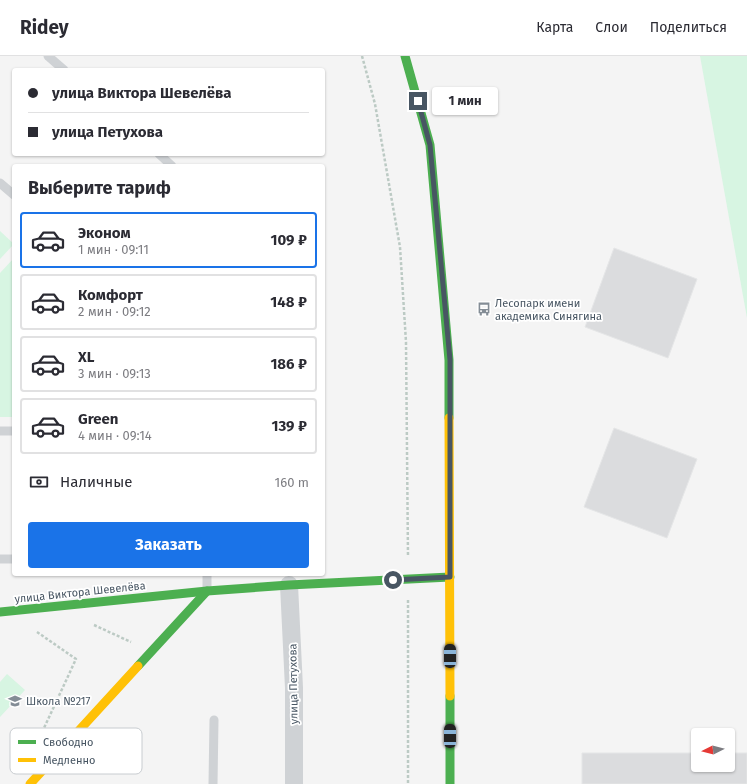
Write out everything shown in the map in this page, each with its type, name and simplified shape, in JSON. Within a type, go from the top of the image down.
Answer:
[{"type":"street","points":[[406,56],[430,145],[450,360],[450,784]]},
{"type":"street","name":"улица Виктора Шевелёва","points":[[4,611],[207,591],[289,585],[450,577]]},
{"type":"street","name":"улица Петухова","points":[[289,585],[294,688],[294,784]]},
{"type":"street","points":[[81,728],[207,591]]},
{"type":"street","points":[[30,784],[39,774]]},
{"type":"lane","points":[[48,56],[62,68]]},
{"type":"lane","points":[[161,156],[170,164]]},
{"type":"lane","points":[[0,183],[12,193]]},
{"type":"lane","points":[[0,431],[12,431]]},
{"type":"lane","points":[[0,559],[12,559]]},
{"type":"lane","points":[[207,576],[207,591]]},
{"type":"lane","points":[[213,784],[214,720]]},
{"type":"path","points":[[362,56],[375,104],[400,247],[406,342],[408,784]]},
{"type":"path","points":[[4,611],[76,659],[44,728]]},
{"type":"path","points":[[88,622],[152,651]]},
{"type":"green space","points":[[700,56],[747,56],[747,318]]},
{"type":"green space","points":[[0,231],[12,242],[12,246],[0,259]]},
{"type":"green space","points":[[12,260],[12,417],[0,417],[0,273]]},
{"type":"green space","points":[[7,674],[25,690],[0,717],[0,682]]},
{"type":"building","points":[[614,248],[697,279],[668,358],[585,327]]},
{"type":"building","points":[[614,428],[697,459],[667,538],[584,507]]},
{"type":"building","points":[[582,753],[691,753],[691,772],[735,772],[735,753],[747,753],[747,784],[582,784]]},
{"type":"traffic: fast","points":[[405,56],[430,145],[449,360],[449,418]]},
{"type":"traffic: fast","points":[[0,612],[207,591],[289,585],[450,577]]},
{"type":"traffic: fast","points":[[138,666],[207,591]]},
{"type":"traffic: fast","points":[[450,696],[450,784]]},
{"type":"traffic: slow","points":[[449,418],[450,696]]},
{"type":"traffic: slow","points":[[81,728],[138,666]]},
{"type":"traffic: slow","points":[[30,784],[39,774]]},
{"type":"place","name":"Лесопарк имени академика Синягина","points":[[484,309]]},
{"type":"place","name":"Школа №217","points":[[15,701]]},
{"type":"route","points":[[393,580],[450,577],[450,360],[430,145],[418,101]]}]
